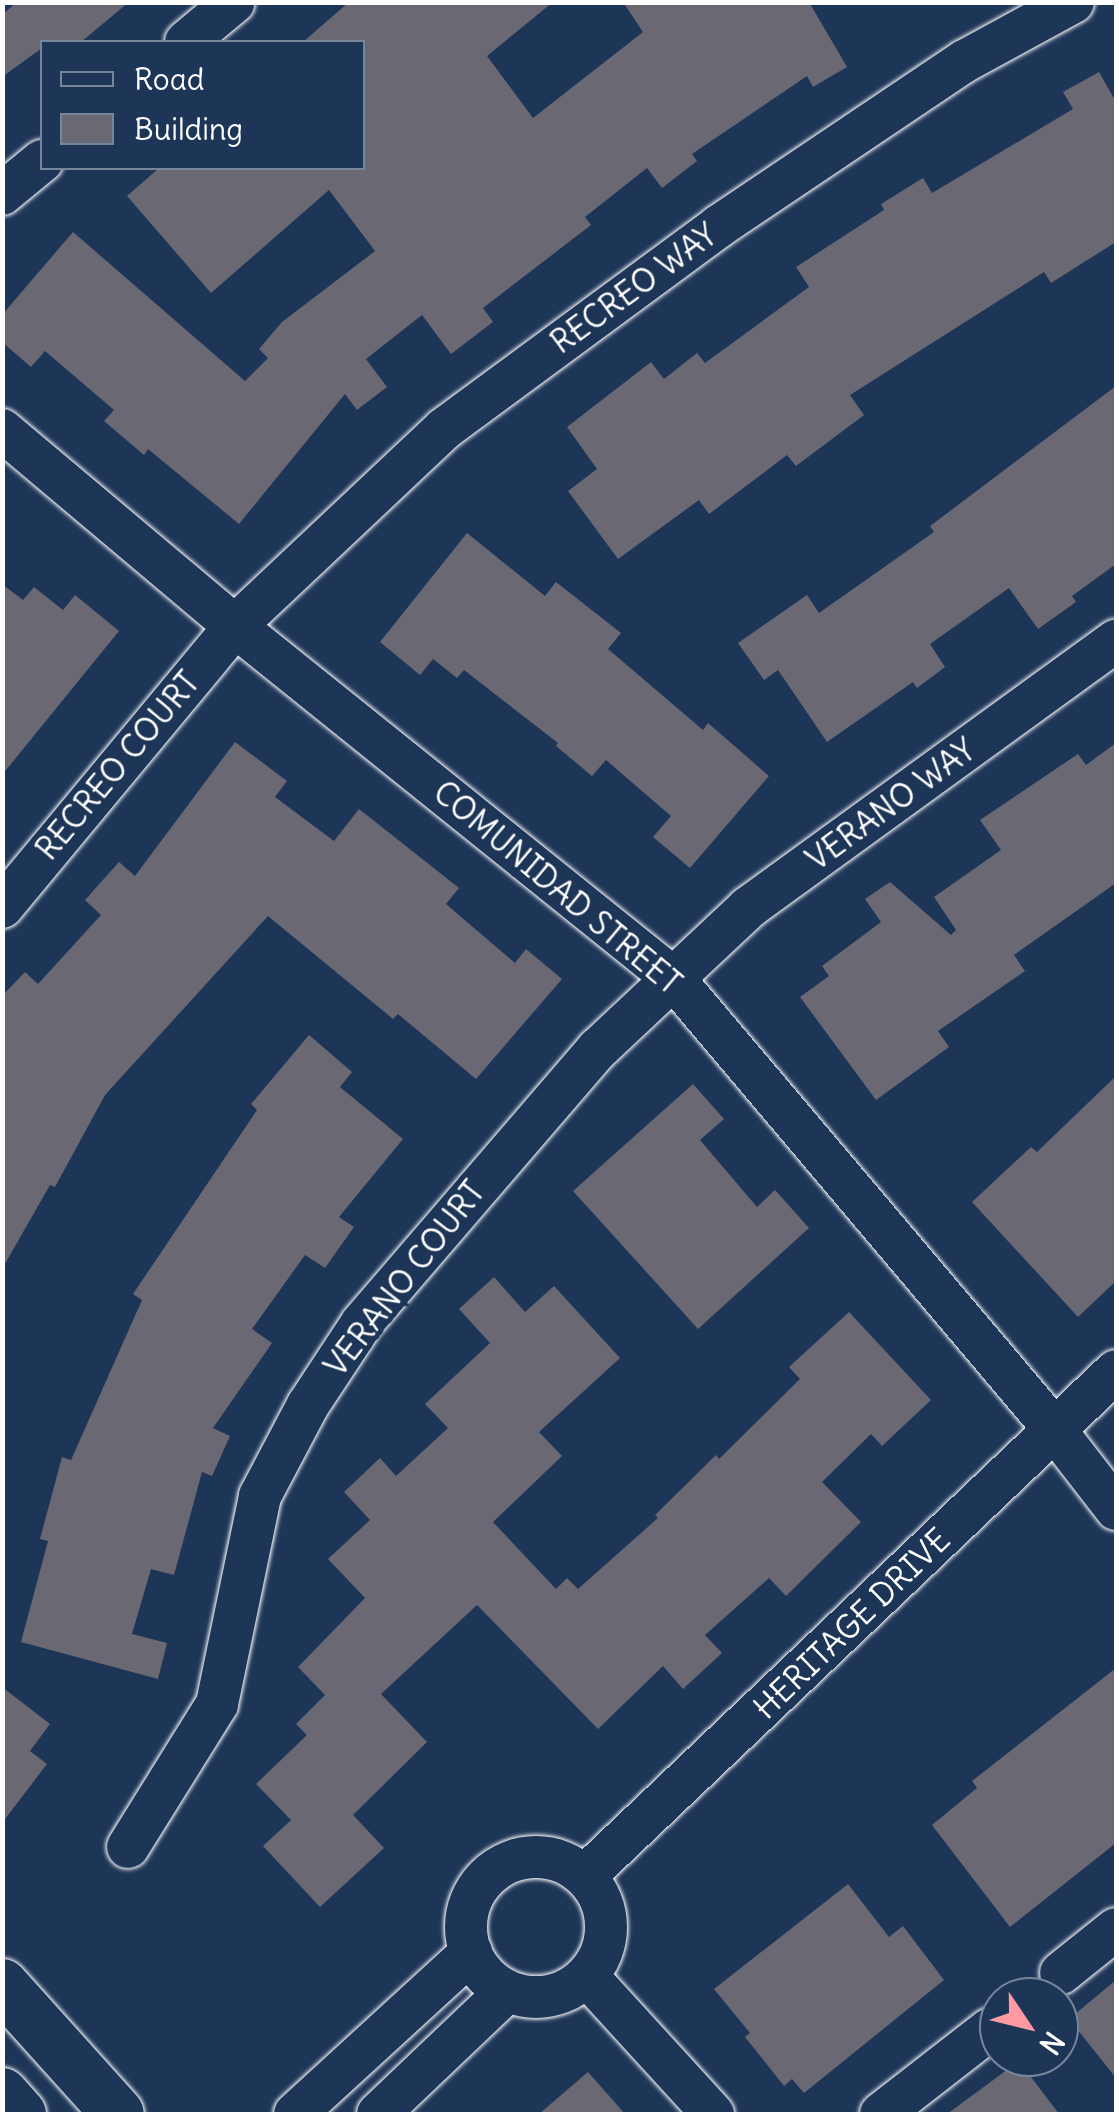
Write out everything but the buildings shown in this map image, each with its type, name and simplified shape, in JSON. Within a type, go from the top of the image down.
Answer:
[{"type":"main road","points":[[2,1985],[118,2114]]},
{"type":"main road","points":[[2,2094],[20,2114]]},
{"type":"street","points":[[188,40],[234,2]]},
{"type":"street","name":"RECREO WAY","points":[[235,626],[444,428],[720,226],[965,62],[1073,2]]},
{"type":"street","points":[[2,194],[40,163]]},
{"type":"street","name":"COMUNIDAD STREET","points":[[2,430],[235,626],[673,978],[1055,1430],[1116,1509]]},
{"type":"street","name":"RECREO COURT","points":[[2,906],[235,626]]},
{"type":"street","name":"VERANO WAY","points":[[673,978],[748,908],[1116,641]]},
{"type":"street","name":"VERANO COURT","points":[[128,1848],[217,1704],[260,1496],[308,1405],[362,1324],[486,1176],[598,1049],[673,978]]},
{"type":"street","name":"HERITAGE DRIVE","points":[[586,1875],[1116,1371]]},
{"type":"street","points":[[542,1856],[566,1862],[586,1875],[599,1893],[606,1936],[600,1958],[587,1976],[558,1994],[541,1997],[507,1991],[487,1977],[471,1953],[466,1933],[468,1909],[478,1887],[495,1869],[518,1858],[542,1856]]},
{"type":"street","points":[[1061,1973],[1116,1928]]},
{"type":"street","points":[[296,2114],[471,1953]]},
{"type":"street","points":[[587,1976],[713,2114]]},
{"type":"street","points":[[378,2114],[507,1991]]},
{"type":"street","points":[[881,2114],[979,2038]]}]
